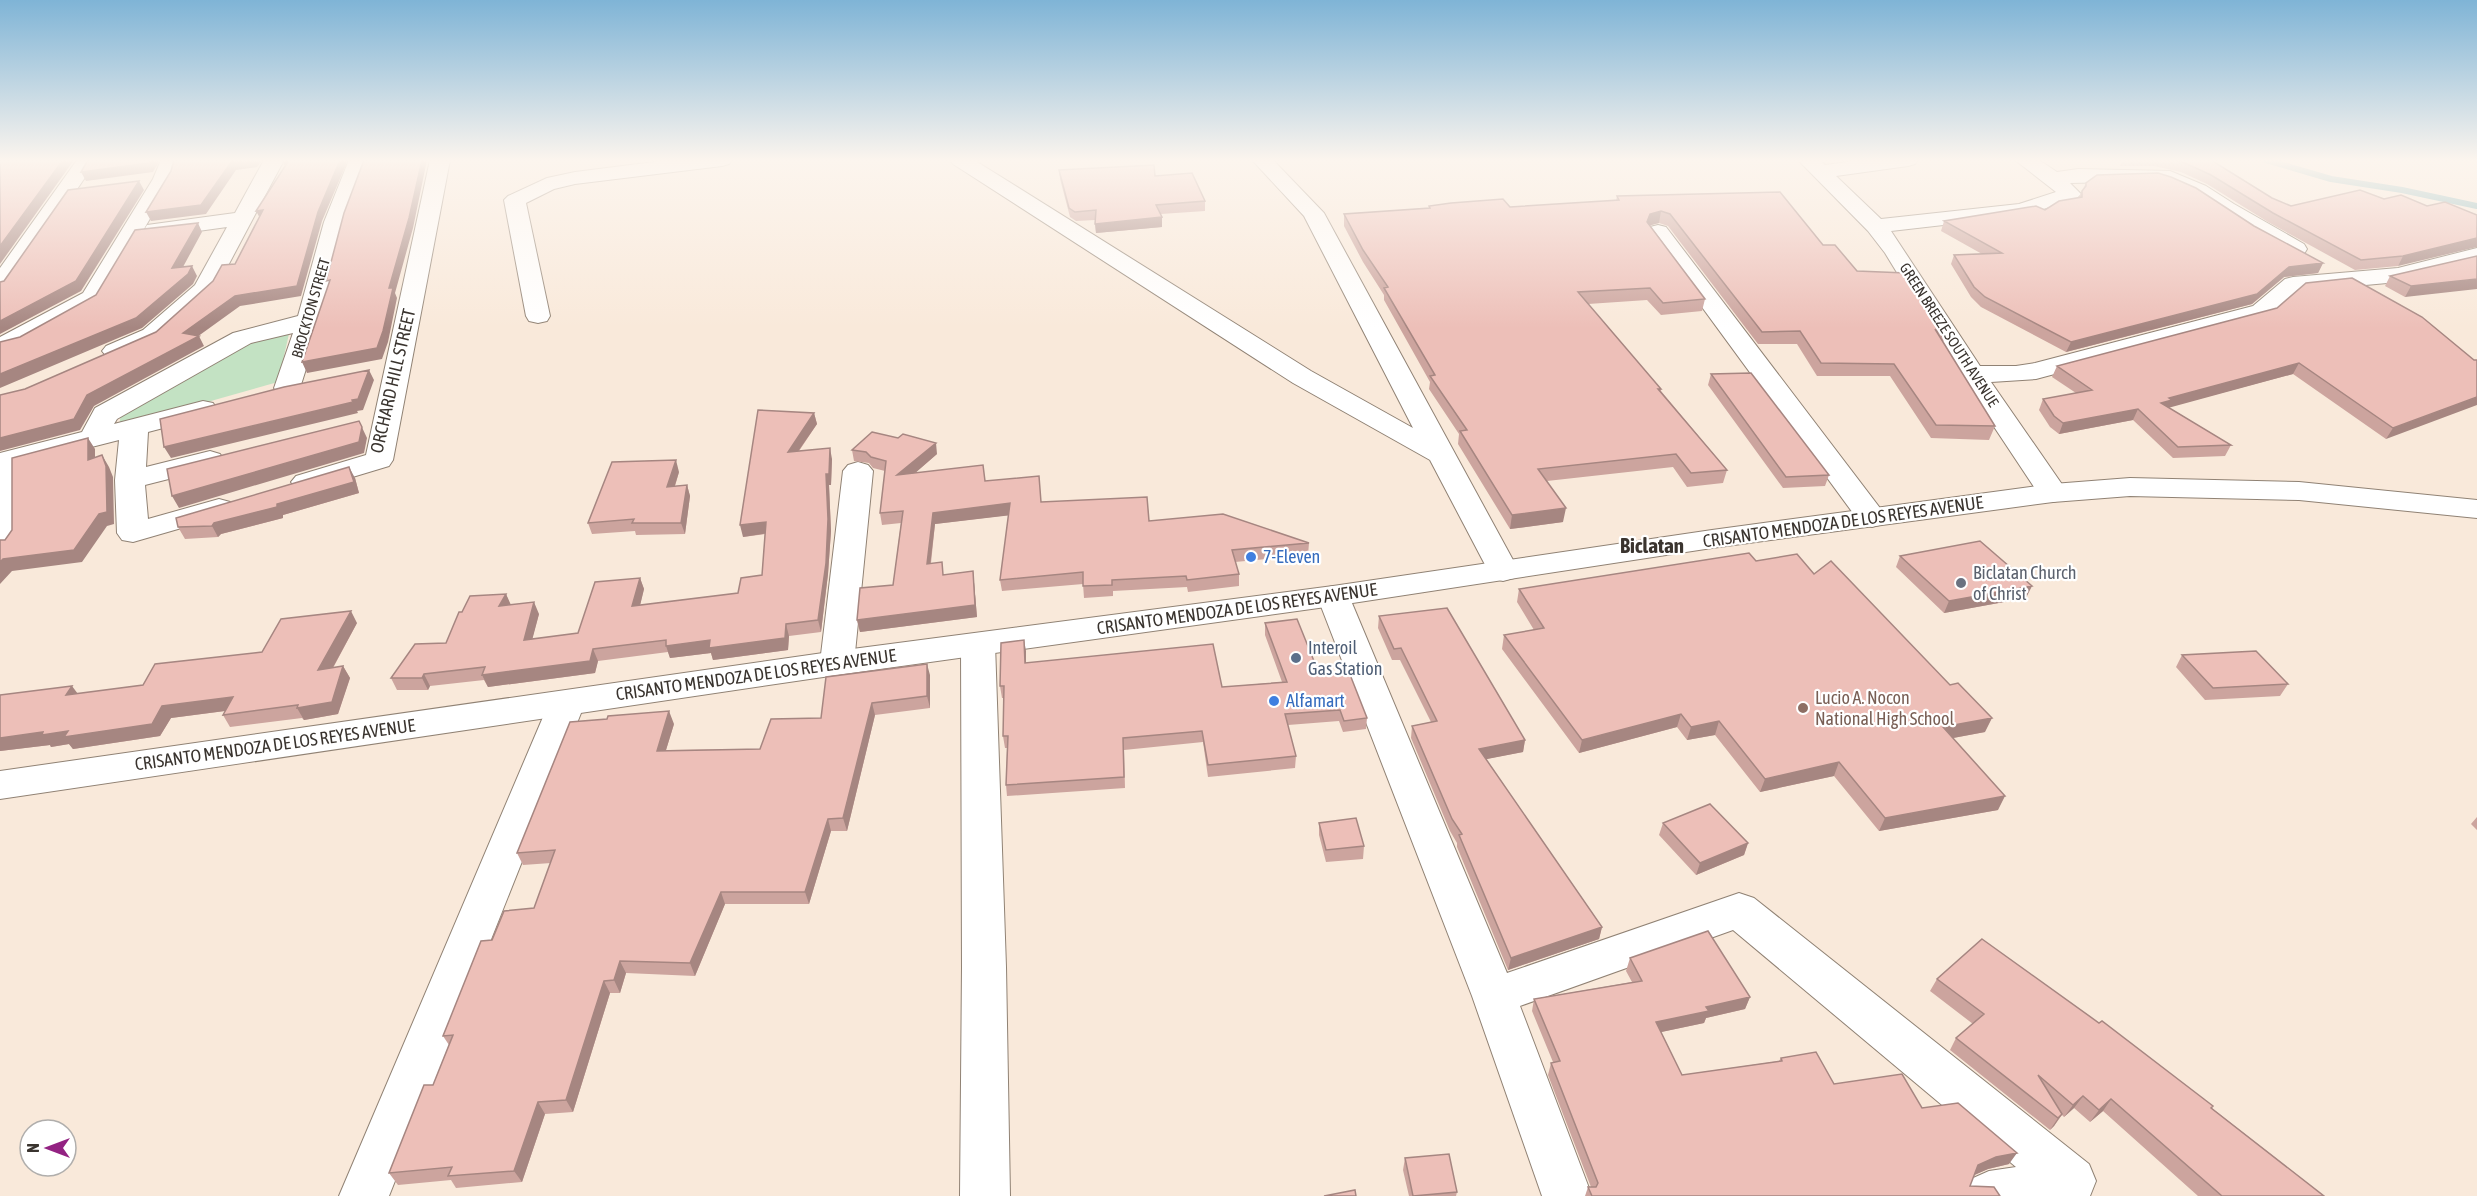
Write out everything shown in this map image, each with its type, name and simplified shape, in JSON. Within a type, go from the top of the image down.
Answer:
[{"type":"street","points":[[0,285],[48,216]]},
{"type":"street","points":[[0,345],[16,340],[92,298],[138,216]]},
{"type":"street","points":[[98,358],[152,334],[205,289],[245,216]]},
{"type":"street","name":"BROCKTON STREET","points":[[321,381],[276,390],[309,321],[337,216]]},
{"type":"street","name":"ORCHARD HILL STREET","points":[[278,490],[378,460],[388,416],[387,367],[426,216]]},
{"type":"street","points":[[518,216],[538,316]]},
{"type":"street","points":[[1048,216],[1302,377],[1443,456]]},
{"type":"street","points":[[1315,216],[1503,571]]},
{"type":"street","name":"GREEN BREEZE SOUTH AVENUE","points":[[1865,216],[1895,251],[1972,374],[2053,493]]},
{"type":"street","points":[[1876,226],[1969,216]]},
{"type":"street","points":[[2238,216],[2388,300]]},
{"type":"street","points":[[130,233],[243,219]]},
{"type":"street","points":[[1658,232],[1872,518]]},
{"type":"street","points":[[1972,374],[2016,374],[2036,371],[2262,311],[2293,284],[2398,275],[2477,255]]},
{"type":"street","points":[[94,437],[105,414],[242,338],[309,321]]},
{"type":"street","points":[[2,542],[1,462],[232,401]]},
{"type":"street","points":[[354,424],[388,416]]},
{"type":"street","points":[[134,426],[130,480],[133,533],[245,500]]},
{"type":"street","points":[[130,480],[231,455]]},
{"type":"street","points":[[837,663],[858,471]]},
{"type":"street","name":"CRISANTO MENDOZA DE LOS REYES AVENUE","points":[[0,785],[837,663],[1333,596],[2053,493],[2130,487],[2299,491],[2477,509]]},
{"type":"street","points":[[1333,596],[1494,996],[1567,1196]]},
{"type":"street","points":[[978,644],[984,967],[985,1196]]},
{"type":"street","points":[[364,1196],[567,703]]},
{"type":"street","points":[[1494,996],[1738,910],[2071,1181],[1989,1196]]},
{"type":"green space","points":[[289,334],[278,382],[119,427],[121,413],[250,343]]},
{"type":"building","points":[[0,216],[22,216],[0,246]]},
{"type":"building","points":[[50,216],[117,216],[76,281],[0,321],[0,282],[4,281]]},
{"type":"building","points":[[260,216],[317,216],[297,286],[235,296],[183,333],[199,336],[87,395],[74,419],[0,438],[0,395],[25,389],[156,332],[213,281],[222,265],[235,264]]},
{"type":"building","points":[[343,216],[409,216],[389,288],[393,288],[377,348],[302,362],[330,280],[326,281]]},
{"type":"building","points":[[1096,216],[1162,217],[1095,224]]},
{"type":"building","points":[[1345,216],[1649,216],[1647,222],[1705,299],[1663,303],[1650,288],[1578,292],[1727,470],[1691,473],[1676,454],[1538,469],[1566,508],[1512,515],[1460,431],[1467,430],[1430,376],[1435,375],[1384,288],[1388,287],[1363,250]]},
{"type":"building","points":[[1671,216],[1799,216],[1823,245],[1835,245],[1857,271],[1906,273],[1945,337],[1935,329],[1995,426],[1936,425],[1894,364],[1821,363],[1800,331],[1762,332]]},
{"type":"building","points":[[1976,216],[2238,216],[2323,263],[2289,267],[2257,294],[2071,342],[1985,297],[1974,287],[1954,255],[2002,253],[1944,221]]},
{"type":"building","points":[[2278,216],[2477,216],[2477,238],[2403,256],[2361,260]]},
{"type":"building","points":[[198,223],[172,268],[192,266],[188,274],[136,318],[0,374],[0,342],[20,337],[96,295],[135,230]]},
{"type":"building","points":[[2477,256],[2477,279],[2411,286],[2390,276]]},
{"type":"building","points":[[2352,278],[2422,317],[2474,360],[2477,360],[2477,397],[2393,428],[2299,363],[2169,398],[2172,400],[2161,403],[2231,445],[2178,447],[2138,409],[2063,423],[2054,416],[2043,399],[2092,390],[2057,366],[2277,308],[2306,283]]},
{"type":"building","points":[[369,370],[358,399],[352,400],[353,402],[164,447],[160,419],[284,387]]},
{"type":"building","points":[[1751,373],[1829,475],[1786,477],[1711,374]]},
{"type":"building","points":[[758,410],[814,413],[788,452],[830,448],[829,474],[826,474],[828,519],[826,563],[818,620],[786,624],[785,638],[709,648],[710,640],[666,646],[666,640],[593,649],[590,661],[482,675],[485,667],[424,674],[422,678],[391,678],[415,644],[446,643],[459,612],[462,612],[470,596],[506,594],[499,606],[534,602],[524,640],[578,633],[595,582],[640,578],[632,606],[738,593],[741,578],[762,575],[766,522],[740,525]]},
{"type":"building","points":[[359,421],[362,427],[359,442],[172,496],[167,469]]},
{"type":"building","points":[[872,432],[898,438],[903,434],[936,443],[897,475],[983,465],[985,481],[1039,476],[1041,502],[1147,497],[1149,521],[1223,514],[1309,543],[1232,550],[1239,574],[1187,580],[1186,576],[1112,580],[1112,585],[1083,586],[1083,572],[1000,580],[1010,503],[933,513],[927,564],[942,562],[943,575],[973,571],[975,605],[857,620],[860,588],[893,585],[903,511],[880,513],[886,461],[871,457],[866,452],[852,450]]},
{"type":"building","points":[[88,438],[88,460],[102,455],[106,466],[107,512],[99,514],[74,550],[3,559],[0,562],[0,540],[5,540],[12,530],[12,458]]},
{"type":"building","points":[[676,460],[667,487],[687,485],[681,523],[632,523],[634,519],[588,523],[612,462]]},
{"type":"building","points":[[349,467],[354,482],[277,504],[277,507],[214,523],[212,526],[178,527],[176,518]]},
{"type":"building","name":"Biclatan Church of Christ","points":[[1980,541],[2032,586],[1949,601],[1900,556]]},
{"type":"building","name":"Lucio A. Nocon National High School","points":[[1749,553],[1756,561],[1797,554],[1814,574],[1831,561],[1950,685],[1958,683],[1992,718],[1943,727],[2005,796],[1885,818],[1839,762],[1765,779],[1719,721],[1691,727],[1681,714],[1582,740],[1504,635],[1544,628],[1519,589]]},
{"type":"building","points":[[1447,608],[1525,740],[1479,749],[1602,927],[1511,958],[1459,835],[1462,834],[1452,819],[1412,726],[1437,721],[1401,648],[1394,649],[1379,616]]},
{"type":"building","points":[[351,611],[318,670],[343,666],[332,702],[297,708],[298,705],[223,715],[233,697],[162,706],[152,724],[64,737],[68,731],[0,738],[0,695],[72,686],[66,695],[143,685],[155,664],[262,652],[281,619]]},
{"type":"building","points":[[1297,619],[1320,676],[1349,672],[1367,718],[1344,721],[1340,710],[1285,714],[1296,756],[1208,765],[1202,731],[1123,738],[1124,777],[1006,785],[1008,736],[1003,736],[1004,686],[1000,686],[1001,643],[1024,640],[1025,663],[1213,644],[1222,687],[1287,682],[1265,623]]},
{"type":"building","points":[[2256,651],[2288,684],[2213,688],[2182,655]]},
{"type":"building","points":[[927,664],[927,696],[872,703],[843,818],[828,819],[805,892],[721,892],[690,963],[620,961],[614,980],[604,981],[566,1100],[538,1102],[514,1171],[448,1176],[452,1167],[389,1173],[424,1085],[433,1085],[453,1035],[443,1036],[481,941],[492,940],[504,911],[534,908],[555,850],[517,853],[570,722],[669,711],[657,751],[760,749],[771,719],[821,718],[826,677]]},
{"type":"building","points":[[1710,804],[1748,843],[1700,863],[1663,823]]},
{"type":"building","points":[[1356,818],[1364,846],[1326,850],[1319,823]]},
{"type":"building","points":[[1708,931],[1750,997],[1706,1007],[1709,1011],[1656,1022],[1682,1075],[1782,1061],[1781,1058],[1816,1052],[1834,1084],[1902,1074],[1922,1108],[1958,1103],[2017,1153],[1996,1157],[1978,1165],[1970,1186],[1994,1187],[2000,1196],[1592,1196],[1588,1187],[1596,1187],[1598,1183],[1551,1063],[1560,1061],[1534,999],[1642,981],[1630,958]]},
{"type":"building","points":[[1982,939],[2099,1023],[2102,1021],[2213,1106],[2211,1108],[2324,1196],[2222,1196],[2111,1099],[2099,1110],[2083,1096],[2073,1105],[2038,1075],[2062,1114],[2058,1118],[1956,1038],[1984,1014],[1937,979]]},
{"type":"building","points":[[1449,1154],[1457,1192],[1413,1196],[1405,1158]]},
{"type":"building","points":[[1355,1190],[1356,1196],[1324,1196]]},
{"type":"place","name":"7-Eleven","points":[[1251,557]]},
{"type":"place","name":"Biclatan Church of Christ","points":[[1961,583]]},
{"type":"place","name":"Interoil Gas Station","points":[[1296,658]]},
{"type":"place","name":"Alfamart","points":[[1274,701]]},
{"type":"place","name":"Lucio A. Nocon National High School","points":[[1803,708]]},
{"type":"district","name":"Biclatan","points":[[1652,546]]}]
